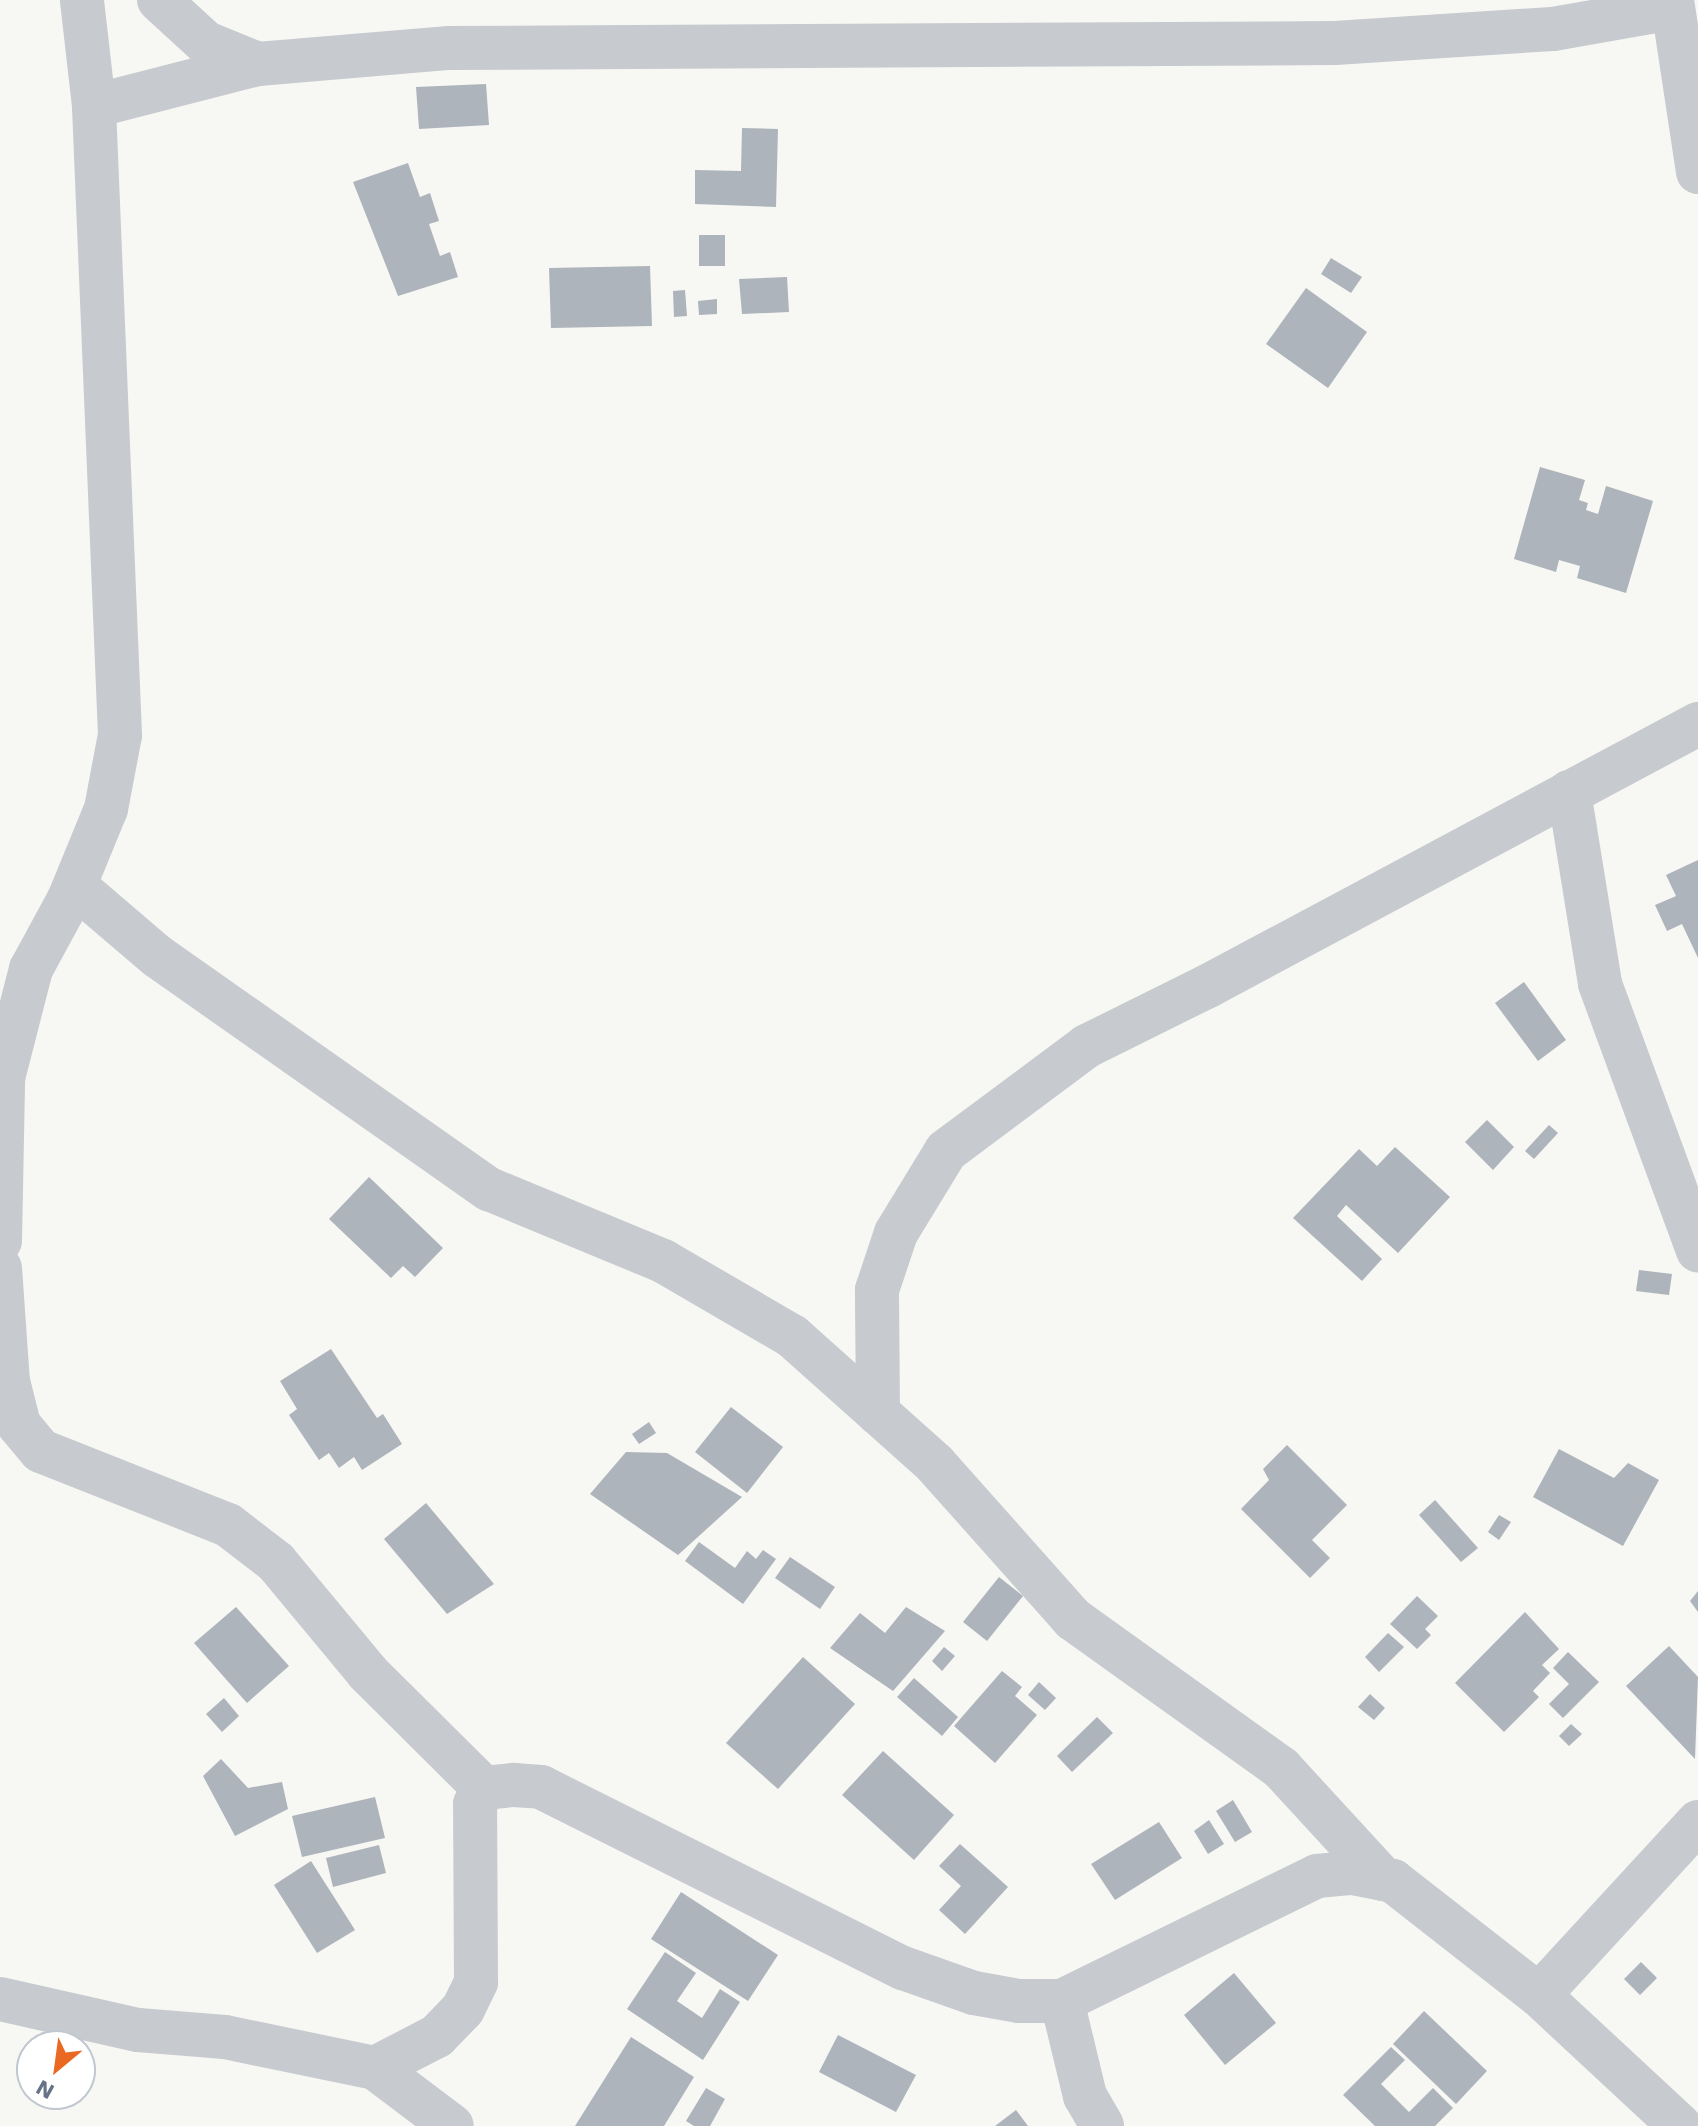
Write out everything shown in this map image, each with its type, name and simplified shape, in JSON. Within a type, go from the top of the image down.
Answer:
[{"type":"street","points":[[0,1241],[3,1078],[31,969],[75,886],[106,809],[120,735],[94,106],[82,0]]},
{"type":"street","points":[[159,0],[206,43],[258,64]]},
{"type":"street","points":[[94,106],[258,64],[478,47],[1335,43],[1680,23],[1698,172]]},
{"type":"street","points":[[878,1413],[877,1290],[896,1233],[946,1151],[1087,1046],[1208,986],[1698,724]]},
{"type":"street","points":[[1569,792],[1600,984],[1698,1251]]},
{"type":"street","points":[[75,886],[157,956],[489,1189],[663,1261],[792,1336],[935,1464],[1073,1619],[1281,1768],[1383,1879]]},
{"type":"street","points":[[0,1268],[8,1381],[19,1425],[41,1451],[228,1525],[276,1562],[368,1673],[484,1788],[541,1787],[903,1968],[974,1993],[1062,2001],[1317,1876],[1352,1873],[1393,1881],[1539,1995],[1680,2126]]},
{"type":"street","points":[[375,2068],[437,2036],[463,2009],[476,1982],[472,1826],[475,1804],[484,1788]]},
{"type":"street","points":[[1539,1995],[1698,1822]]},
{"type":"street","points":[[0,1999],[138,2030],[225,2037],[375,2068],[452,2126]]},
{"type":"street","points":[[1062,2001],[1085,2096],[1102,2126]]},
{"type":"building","points":[[486,84],[489,125],[419,129],[416,87]]},
{"type":"building","points":[[742,128],[778,129],[776,207],[695,204],[695,170],[741,171]]},
{"type":"building","points":[[408,163],[420,197],[430,193],[439,221],[429,224],[440,256],[450,252],[458,277],[398,296],[353,182]]},
{"type":"building","points":[[699,235],[725,235],[725,266],[699,266]]},
{"type":"building","points":[[1331,258],[1362,277],[1351,293],[1321,274]]},
{"type":"building","points":[[650,266],[652,326],[551,328],[549,268]]},
{"type":"building","points":[[787,277],[789,312],[742,314],[739,279]]},
{"type":"building","points":[[1306,288],[1367,332],[1328,388],[1266,344]]},
{"type":"building","points":[[685,290],[687,316],[674,317],[673,291]]},
{"type":"building","points":[[717,299],[717,314],[699,315],[698,301]]},
{"type":"building","points":[[1540,467],[1585,480],[1579,500],[1588,503],[1586,510],[1598,514],[1606,486],[1653,501],[1626,593],[1577,578],[1580,566],[1559,560],[1556,572],[1514,559]]},
{"type":"building","points":[[1698,860],[1698,958],[1682,924],[1667,931],[1655,905],[1676,896],[1666,875]]},
{"type":"building","points":[[1524,982],[1566,1040],[1538,1061],[1495,1003]]},
{"type":"building","points":[[1487,1120],[1514,1147],[1493,1170],[1465,1142]]},
{"type":"building","points":[[1549,1125],[1558,1133],[1534,1159],[1525,1151]]},
{"type":"building","points":[[1395,1147],[1450,1197],[1398,1253],[1346,1205],[1337,1216],[1382,1259],[1362,1281],[1293,1218],[1359,1149],[1377,1166]]},
{"type":"building","points":[[369,1177],[443,1248],[415,1277],[403,1266],[391,1278],[329,1219]]},
{"type":"building","points":[[1639,1270],[1672,1274],[1669,1295],[1636,1291]]},
{"type":"building","points":[[331,1349],[377,1418],[383,1414],[402,1444],[362,1470],[354,1457],[339,1468],[329,1453],[319,1460],[289,1415],[297,1409],[280,1381]]},
{"type":"building","points":[[731,1407],[783,1447],[747,1493],[695,1452]]},
{"type":"building","points":[[649,1422],[656,1433],[639,1444],[632,1434]]},
{"type":"building","points":[[1287,1445],[1347,1505],[1312,1540],[1330,1558],[1310,1578],[1241,1509],[1269,1480],[1263,1469]]},
{"type":"building","points":[[1559,1449],[1614,1478],[1628,1463],[1659,1480],[1623,1546],[1533,1497]]},
{"type":"building","points":[[626,1452],[667,1453],[742,1497],[678,1555],[590,1494]]},
{"type":"building","points":[[1435,1500],[1478,1548],[1461,1562],[1419,1515]]},
{"type":"building","points":[[426,1503],[494,1584],[447,1614],[384,1539]]},
{"type":"building","points":[[1499,1515],[1511,1522],[1499,1540],[1488,1532]]},
{"type":"building","points":[[699,1542],[735,1568],[747,1551],[756,1559],[763,1550],[776,1559],[743,1604],[685,1561]]},
{"type":"building","points":[[790,1557],[835,1587],[820,1609],[775,1578]]},
{"type":"building","points":[[999,1577],[1023,1596],[987,1641],[963,1622]]},
{"type":"building","points":[[1698,1591],[1698,1612],[1690,1601]]},
{"type":"building","points":[[1417,1596],[1438,1616],[1425,1629],[1431,1635],[1417,1649],[1390,1624]]},
{"type":"building","points":[[236,1607],[289,1666],[247,1703],[194,1643]]},
{"type":"building","points":[[906,1607],[945,1631],[893,1691],[830,1648],[860,1613],[885,1633]]},
{"type":"building","points":[[1525,1612],[1559,1649],[1542,1665],[1550,1673],[1533,1691],[1539,1697],[1504,1732],[1455,1683]]},
{"type":"building","points":[[1388,1633],[1404,1647],[1379,1672],[1365,1657]]},
{"type":"building","points":[[1669,1646],[1698,1677],[1695,1759],[1626,1686]]},
{"type":"building","points":[[944,1647],[955,1656],[942,1671],[932,1661]]},
{"type":"building","points":[[1568,1652],[1599,1682],[1563,1718],[1549,1704],[1569,1684],[1553,1668]]},
{"type":"building","points":[[803,1657],[855,1704],[778,1789],[726,1743]]},
{"type":"building","points":[[1002,1671],[1022,1687],[1015,1696],[1037,1715],[995,1763],[954,1726]]},
{"type":"building","points":[[914,1678],[958,1717],[942,1736],[897,1697]]},
{"type":"building","points":[[1039,1682],[1056,1698],[1045,1710],[1028,1695]]},
{"type":"building","points":[[1370,1694],[1385,1708],[1374,1720],[1358,1707]]},
{"type":"building","points":[[224,1698],[239,1716],[222,1732],[206,1714]]},
{"type":"building","points":[[1097,1717],[1113,1733],[1072,1772],[1057,1756]]},
{"type":"building","points":[[1571,1724],[1582,1734],[1569,1746],[1559,1736]]},
{"type":"building","points":[[883,1751],[954,1815],[914,1860],[842,1795]]},
{"type":"building","points":[[221,1759],[248,1788],[282,1782],[288,1809],[235,1836],[203,1776]]},
{"type":"building","points":[[375,1797],[385,1838],[302,1857],[292,1816]]},
{"type":"building","points":[[1233,1800],[1252,1832],[1235,1842],[1216,1811]]},
{"type":"building","points":[[1209,1820],[1224,1844],[1208,1854],[1194,1831]]},
{"type":"building","points":[[1159,1822],[1182,1858],[1115,1900],[1091,1864]]},
{"type":"building","points":[[960,1844],[1008,1887],[965,1934],[939,1910],[961,1886],[939,1866]]},
{"type":"building","points":[[379,1845],[386,1873],[333,1887],[326,1858]]},
{"type":"building","points":[[311,1861],[355,1930],[317,1953],[274,1885]]},
{"type":"building","points":[[681,1892],[778,1955],[748,2001],[651,1939]]},
{"type":"building","points":[[665,1952],[696,1973],[677,2001],[702,2018],[720,1989],[740,2002],[703,2060],[627,2009]]},
{"type":"building","points":[[1641,1962],[1657,1978],[1640,1995],[1624,1979]]},
{"type":"building","points":[[1234,1973],[1276,2023],[1225,2065],[1184,2015]]},
{"type":"building","points":[[1424,2011],[1487,2071],[1456,2104],[1393,2044]]},
{"type":"building","points":[[838,2035],[916,2075],[896,2112],[819,2072]]},
{"type":"building","points":[[631,2037],[694,2077],[664,2126],[575,2126]]},
{"type":"building","points":[[1391,2047],[1405,2060],[1381,2084],[1409,2112],[1433,2088],[1453,2108],[1435,2126],[1375,2126],[1343,2095]]},
{"type":"building","points":[[706,2088],[725,2099],[710,2126],[694,2126],[686,2121]]},
{"type":"building","points":[[1016,2110],[1028,2126],[995,2126]]}]
